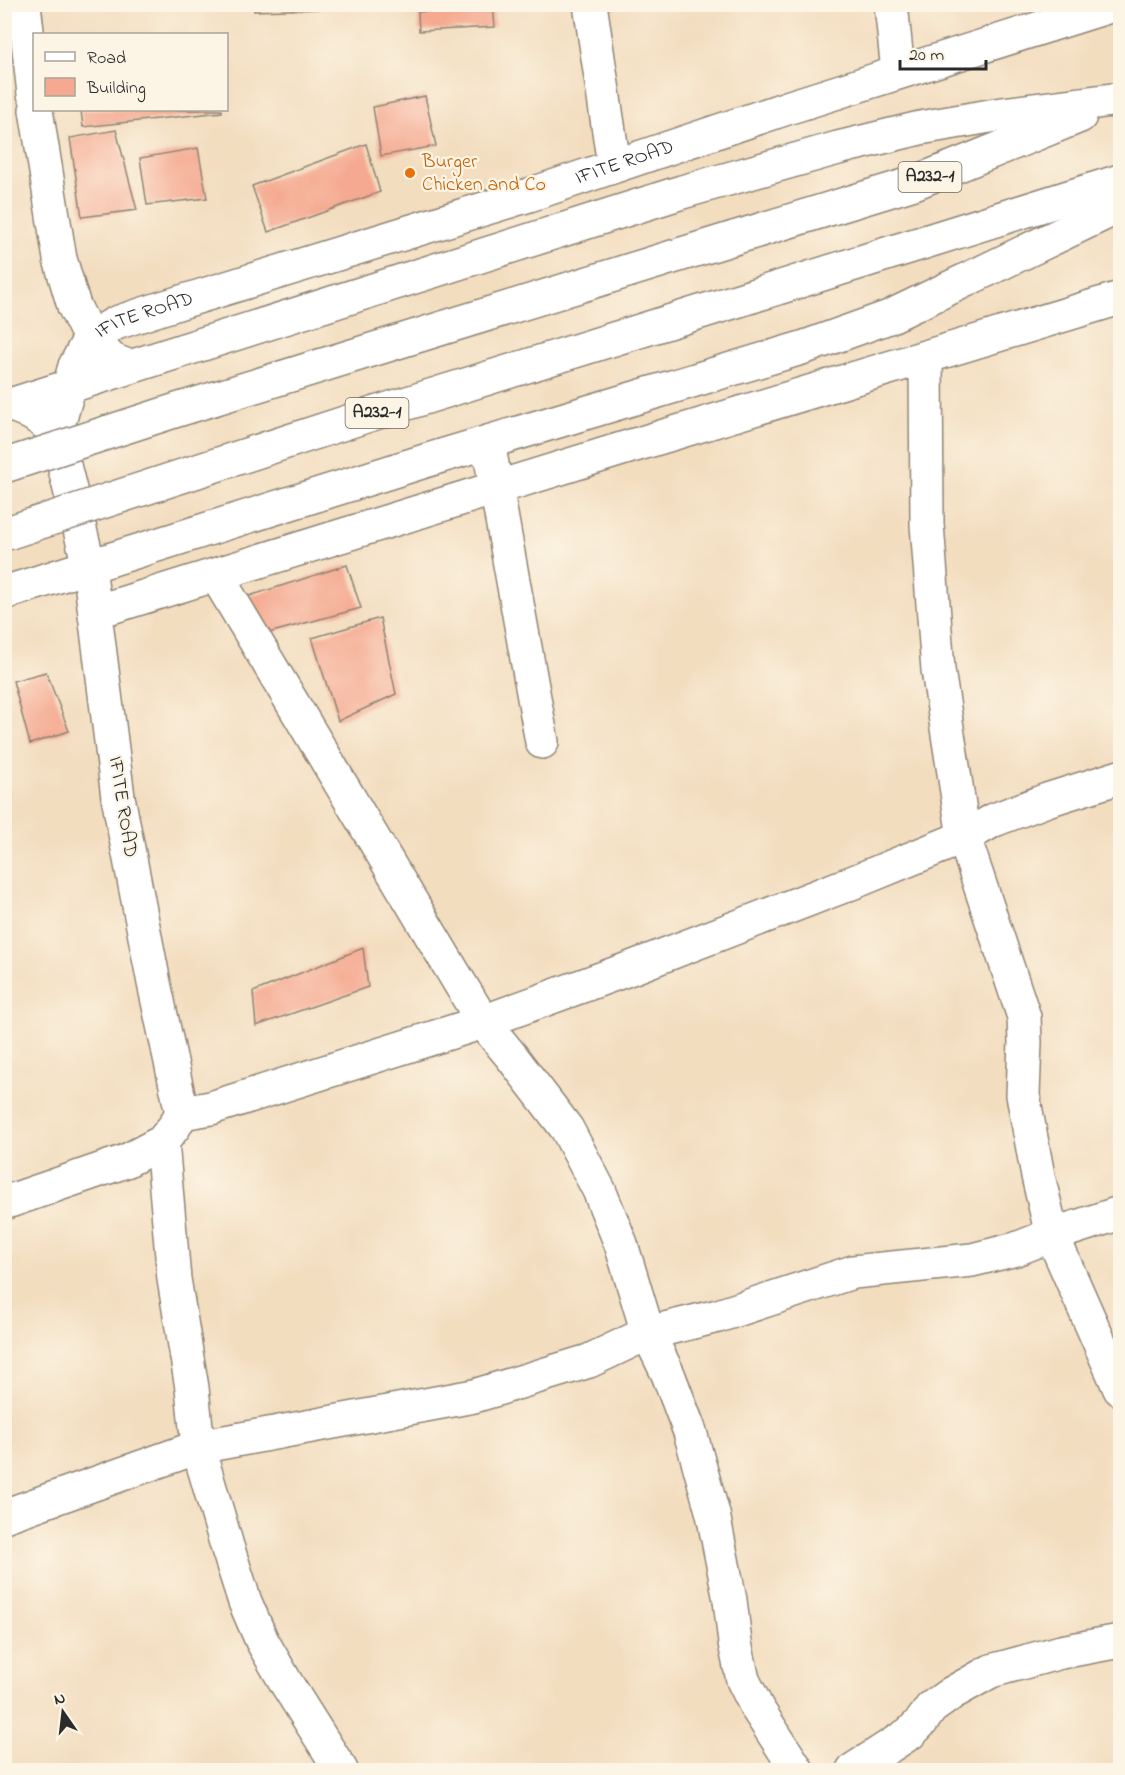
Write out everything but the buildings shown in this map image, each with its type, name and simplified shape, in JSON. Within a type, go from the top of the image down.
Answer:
[{"type":"main road","points":[[24,4],[33,85]]},
{"type":"main road","points":[[590,4],[615,165]]},
{"type":"main road","points":[[891,4],[898,72]]},
{"type":"main road","name":"IFITE ROAD","points":[[182,1113],[118,797],[89,566],[56,433],[75,366],[90,338],[116,323],[165,307],[518,198],[898,72],[1116,4]]},
{"type":"main road","points":[[8,406],[682,192],[838,148],[920,128],[1002,114],[1120,99]]},
{"type":"main road","name":"A232-1","points":[[4,466],[914,183],[1120,99]]},
{"type":"main road","points":[[36,111],[60,259],[74,306],[90,338],[112,360],[130,367]]},
{"type":"main road","name":"A232-1","points":[[4,534],[369,415],[1120,181]]},
{"type":"main road","points":[[4,593],[488,442],[805,347],[890,317],[1120,206]]},
{"type":"main road","points":[[95,612],[1120,298]]},
{"type":"main road","points":[[926,357],[927,524],[938,670],[964,837],[1024,1017],[1023,1095],[1052,1235],[1120,1389]]},
{"type":"main road","points":[[8,406],[29,411],[44,420],[56,433]]},
{"type":"main road","points":[[488,442],[542,742]]},
{"type":"main road","points":[[216,575],[483,1022],[567,1129],[599,1190],[621,1244],[648,1333],[668,1374],[690,1432],[713,1514],[743,1680],[757,1708],[797,1770]]},
{"type":"main road","points":[[4,1203],[126,1161],[162,1142],[182,1113],[211,1108],[483,1022],[642,964],[964,837],[994,820],[1047,800],[1120,777]]},
{"type":"main road","points":[[162,1142],[174,1279],[192,1388],[198,1447],[242,1591],[262,1641],[341,1770]]},
{"type":"main road","points":[[4,1516],[198,1447],[474,1396],[589,1361],[648,1333],[718,1316],[853,1272],[972,1260],[1016,1249],[1120,1213]]},
{"type":"main road","points":[[853,1770],[910,1733],[937,1703],[991,1671],[1061,1652],[1120,1641]]},
{"type":"place","name":"Burger Chicken and Co","points":[[410,173]]}]
